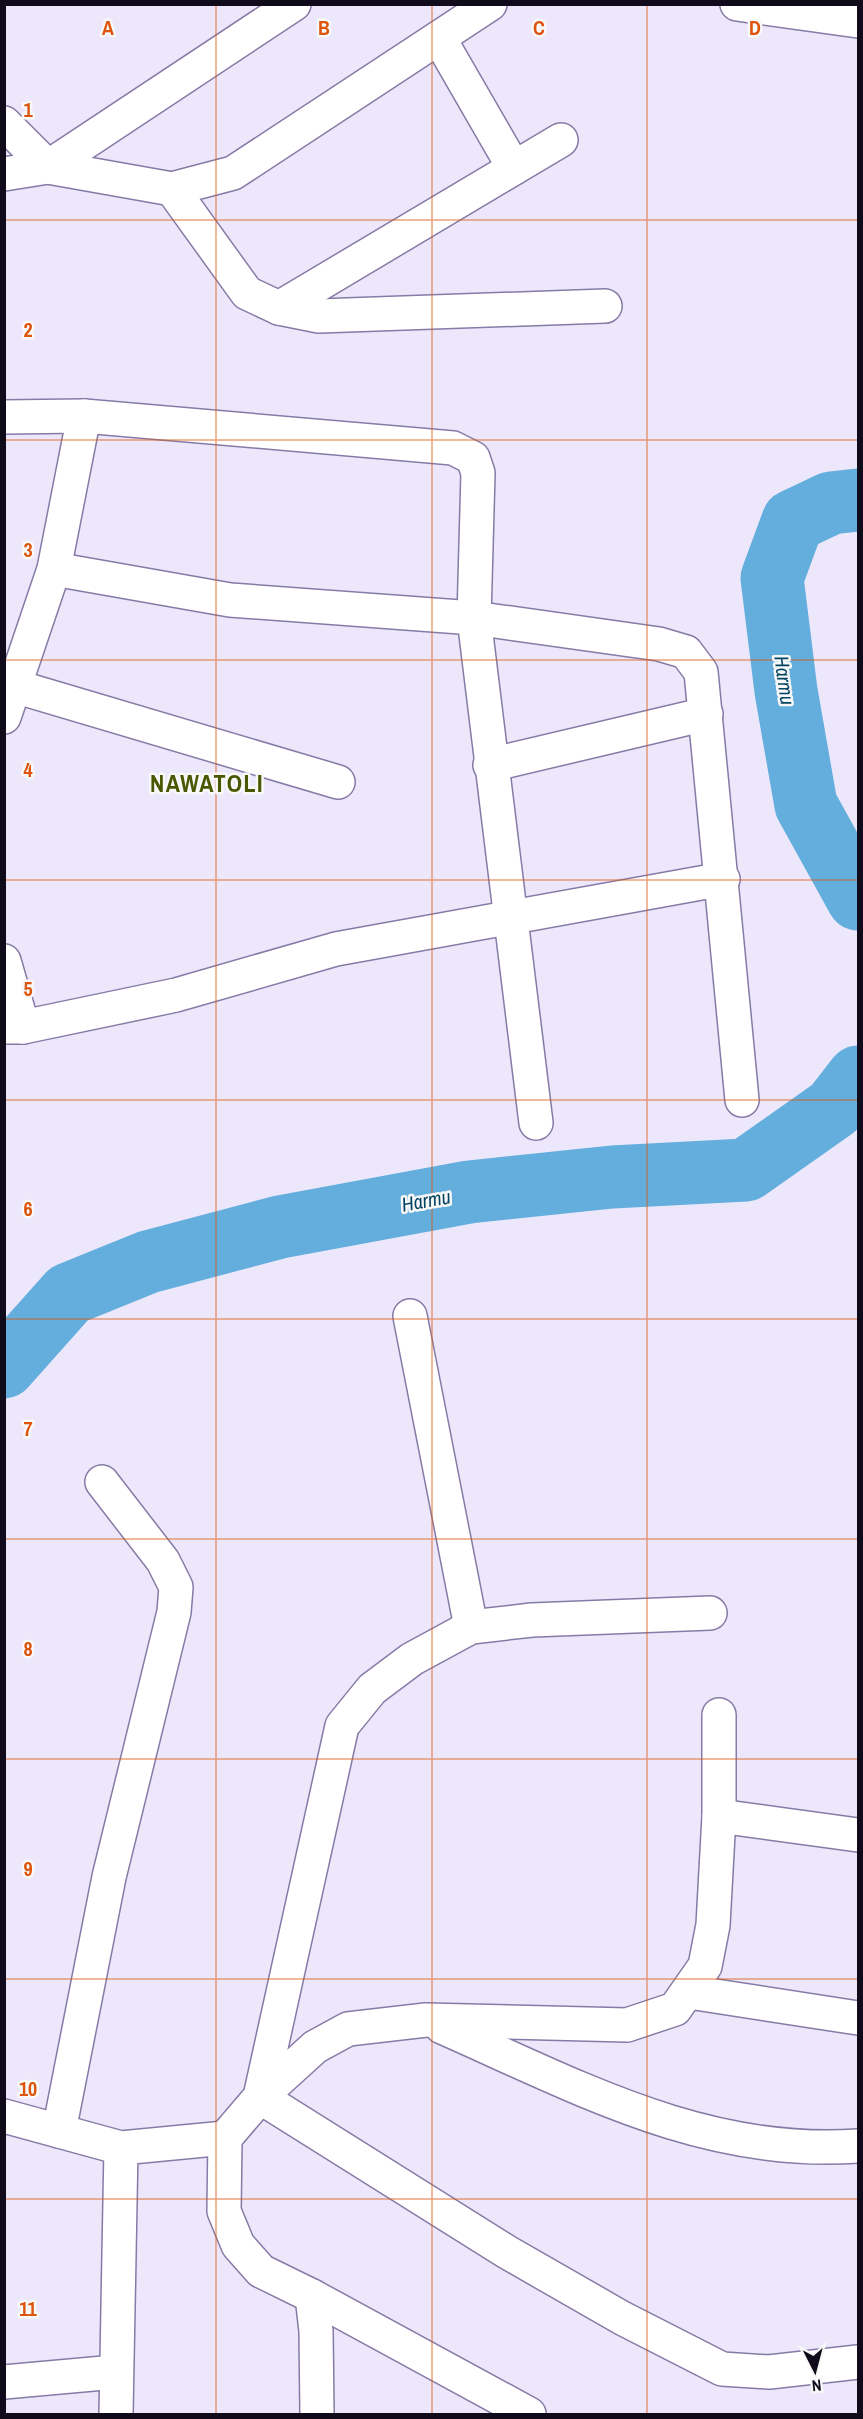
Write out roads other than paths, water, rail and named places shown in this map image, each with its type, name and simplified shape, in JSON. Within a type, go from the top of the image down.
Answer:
[{"type":"street","points":[[48,167],[294,4]]},
{"type":"street","points":[[4,174],[48,167],[172,189],[233,173],[490,4]]},
{"type":"street","points":[[737,4],[858,21]]},
{"type":"street","points":[[439,38],[514,168]]},
{"type":"street","points":[[4,123],[48,167]]},
{"type":"street","points":[[279,308],[561,140]]},
{"type":"street","points":[[172,189],[247,293],[279,308],[319,316],[605,306]]},
{"type":"street","points":[[4,417],[84,416],[453,448],[473,458],[478,473],[474,618],[490,765],[536,1123]]},
{"type":"street","points":[[4,717],[10,684],[54,569],[84,416]]},
{"type":"street","points":[[54,569],[230,600],[474,618],[659,644],[686,652],[701,672],[723,879],[742,1100]]},
{"type":"street","points":[[10,684],[338,782]]},
{"type":"street","points":[[490,765],[706,714]]},
{"type":"street","points":[[4,961],[14,1027],[176,995],[336,949],[723,879]]},
{"type":"street","points":[[410,1316],[471,1627]]},
{"type":"street","points":[[58,2131],[109,1877],[174,1612],[176,1587],[164,1560],[102,1482]]},
{"type":"street","points":[[260,2097],[342,1726],[372,1689],[412,1659],[471,1627],[532,1620],[710,1613]]},
{"type":"street","points":[[529,2415],[312,2296],[261,2271],[238,2245],[224,2211],[225,2138],[260,2097],[315,2047],[348,2028],[426,2020],[627,2025],[675,2009],[690,1992],[705,1966],[713,1925],[720,1816],[719,1715]]},
{"type":"street","points":[[720,1816],[858,1835]]},
{"type":"street","points":[[690,1992],[858,2018]]},
{"type":"street","points":[[426,2020],[622,2107],[691,2130],[755,2143],[828,2148],[858,2146]]},
{"type":"street","points":[[260,2097],[507,2252],[622,2318],[722,2369],[769,2372],[858,2362]]},
{"type":"street","points":[[4,2116],[121,2148],[225,2138]]},
{"type":"street","points":[[116,2415],[115,2372],[121,2148]]},
{"type":"street","points":[[312,2296],[316,2331],[317,2415]]},
{"type":"street","points":[[4,2382],[115,2372]]},
{"type":"waterway","name":"Harmu","points":[[858,500],[831,503],[793,521],[772,578],[786,691],[806,805],[858,899]]},
{"type":"waterway","name":"Harmu","points":[[4,1367],[69,1294],[148,1262],[280,1227],[469,1192],[612,1177],[746,1170],[834,1108],[858,1077]]},
{"type":"district","name":"NAWATOLI","points":[[207,783]]}]
